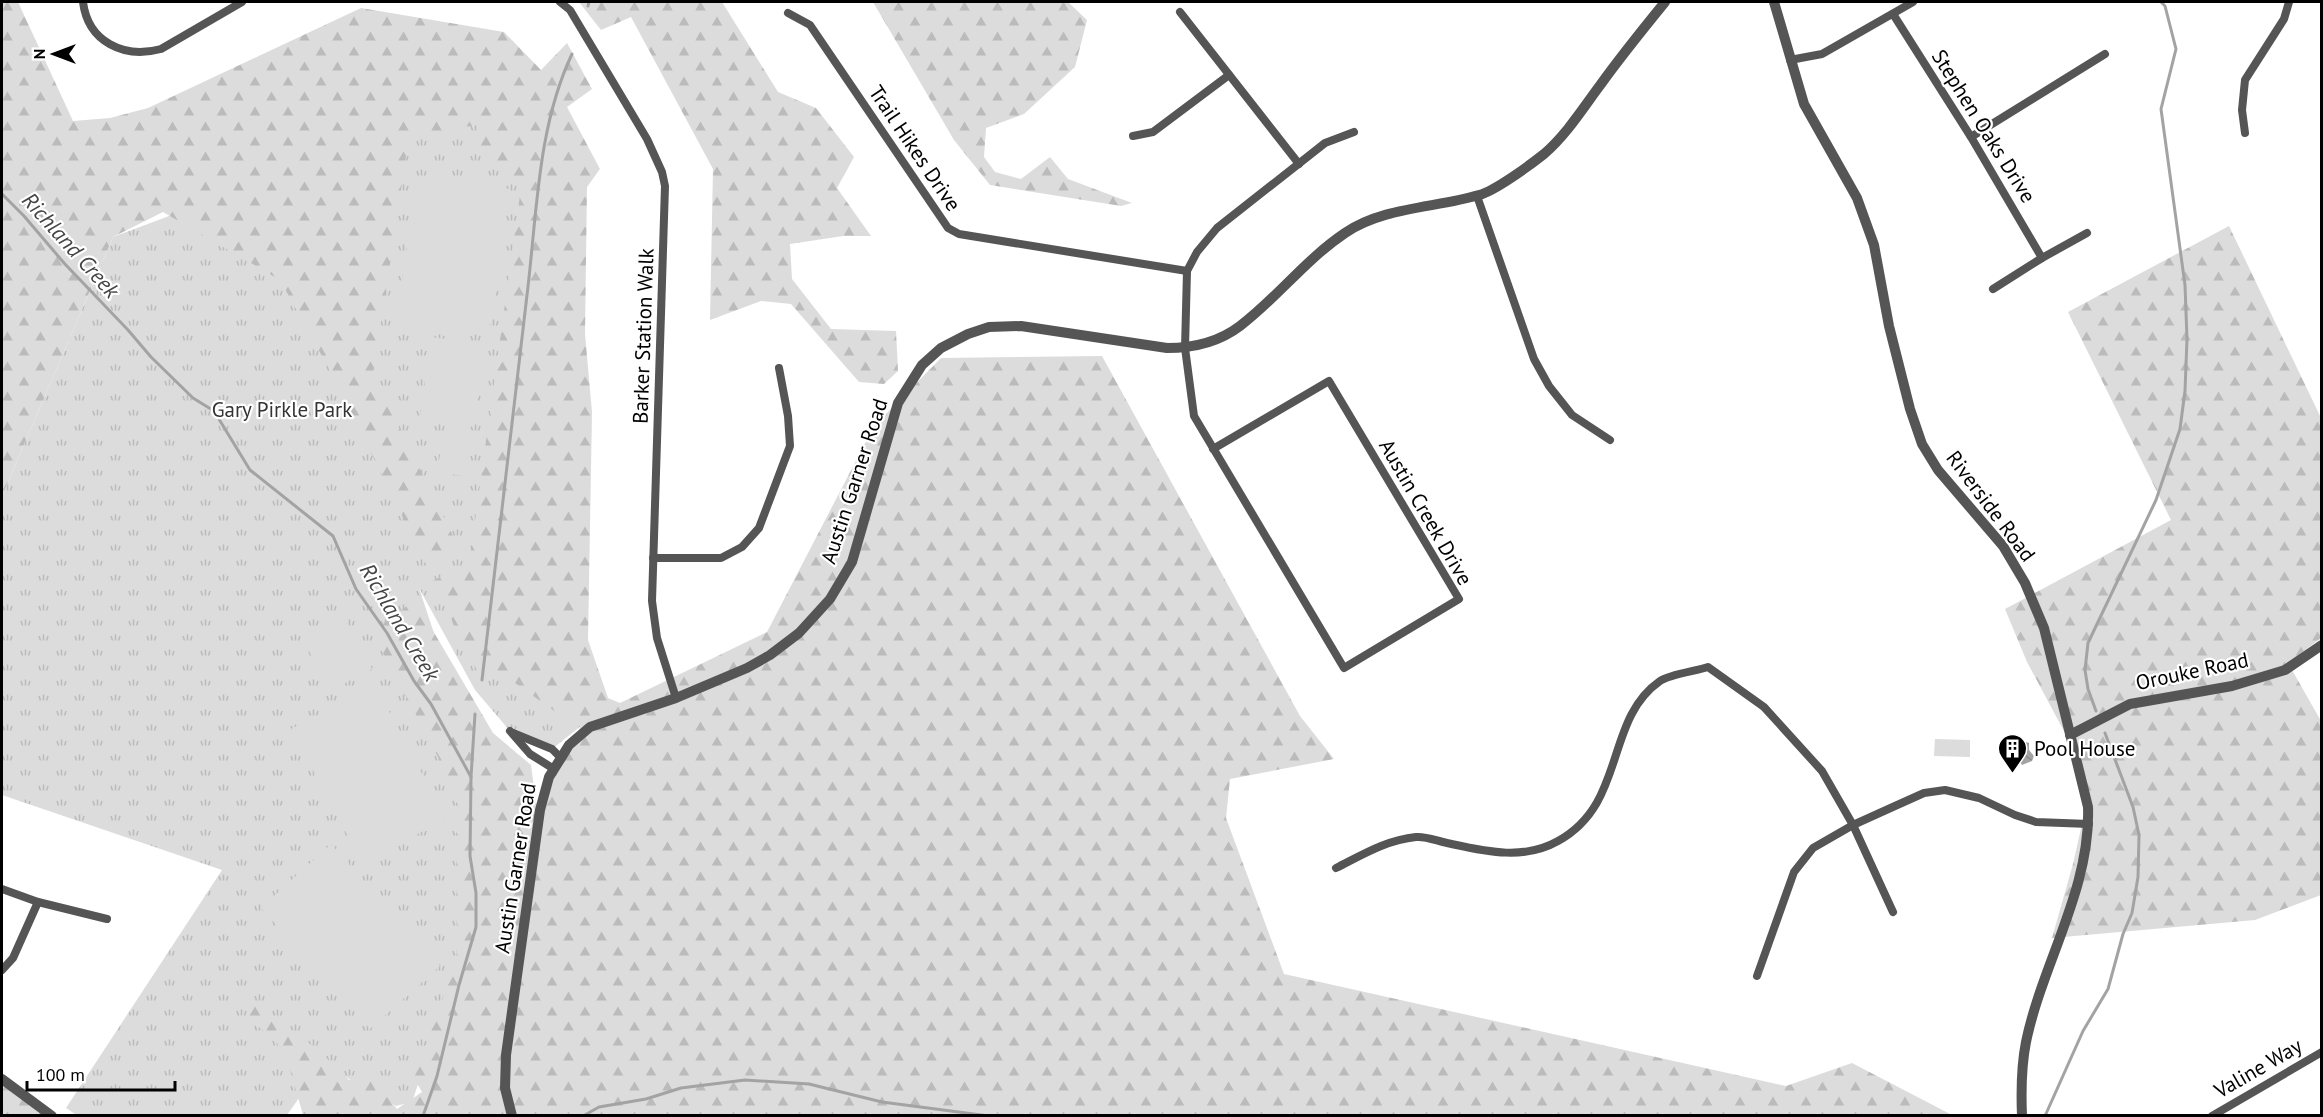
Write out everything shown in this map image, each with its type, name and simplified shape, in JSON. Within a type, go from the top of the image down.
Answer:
[{"type":"street","points":[[83,2],[88,22],[106,43],[124,51],[147,53],[161,49],[242,2]]},
{"type":"street","name":"Barker Station Walk","points":[[560,2],[570,10],[647,139],[662,172],[665,186],[652,601],[657,638],[676,698]]},
{"type":"street","name":"Austin Garner Road","points":[[512,1116],[505,1088],[506,1055],[540,810],[549,777],[569,745],[590,727],[676,698],[747,668],[770,655],[799,633],[830,599],[852,562],[898,403],[922,365],[941,348],[968,334],[989,327],[1021,326],[1167,348],[1185,348],[1202,344],[1238,328],[1301,267],[1346,232],[1380,217],[1477,196],[1510,178],[1544,154],[1578,118],[1601,84],[1665,2]]},
{"type":"street","name":"Riverside Road","points":[[1774,2],[1804,104],[1857,198],[1874,245],[1889,326],[1910,409],[1922,444],[1938,470],[2003,546],[2025,583],[2044,628],[2088,807],[2089,824],[2080,876],[2041,989],[2026,1042],[2021,1085],[2022,1116]]},
{"type":"street","points":[[1790,60],[1822,54],[1913,2]]},
{"type":"street","points":[[2245,133],[2242,110],[2245,80],[2284,20],[2289,2]]},
{"type":"street","points":[[1180,12],[1299,164]]},
{"type":"street","name":"Trail Hikes Drive","points":[[788,14],[810,25],[948,228],[959,234],[1187,271]]},
{"type":"street","name":"Stephen Oaks Drive","points":[[1893,14],[1971,137],[2042,258]]},
{"type":"street","points":[[1971,137],[2105,54]]},
{"type":"street","points":[[1133,136],[1153,132],[1229,75]]},
{"type":"street","points":[[1187,271],[1197,252],[1217,228],[1325,144],[1354,132]]},
{"type":"street","points":[[1477,196],[1534,359],[1549,386],[1572,415],[1610,440]]},
{"type":"street","points":[[1993,289],[2087,233]]},
{"type":"street","name":"Austin Creek Drive","points":[[1187,271],[1185,348],[1194,416],[1213,449],[1344,668],[1458,599],[1329,381],[1213,449]]},
{"type":"street","points":[[653,558],[721,558],[742,547],[759,528],[790,446],[789,423],[779,368]]},
{"type":"street","name":"Orouke Road","points":[[2070,735],[2130,704],[2232,686],[2285,670],[2322,645]]},
{"type":"street","points":[[1336,868],[1377,847],[1397,840],[1419,837],[1488,852],[1524,853],[1557,842],[1585,823],[1603,796],[1623,735],[1640,699],[1662,679],[1708,667],[1764,707],[1822,771],[1853,825],[1893,912]]},
{"type":"street","points":[[554,769],[530,754],[510,731],[552,749],[561,758]]},
{"type":"street","points":[[1757,976],[1794,872],[1813,848],[1853,825],[1924,793],[1945,790],[1979,798],[2036,822],[2089,824]]},
{"type":"street","points":[[2,889],[38,902],[107,919]]},
{"type":"street","points":[[2,970],[13,958],[38,902]]},
{"type":"street","name":"Valine Way","points":[[2212,1116],[2322,1052]]},
{"type":"street","points":[[2,1079],[52,1116]]},
{"type":"green space","points":[[2,2],[18,2],[73,121],[110,118],[148,108],[361,8],[504,32],[541,70],[567,43],[592,89],[567,107],[600,169],[587,187],[585,334],[592,412],[588,640],[608,698],[620,703],[767,632],[874,426],[941,358],[1102,356],[1300,716],[1334,759],[1230,779],[1226,818],[1284,974],[1786,1086],[1852,1063],[1952,1115],[303,1115],[289,1066],[276,1041],[248,1018],[255,1002],[319,1051],[349,1080],[369,1076],[397,1109],[422,1092],[414,1078],[457,959],[456,791],[372,632],[415,600],[493,733],[531,765],[536,804],[581,726],[560,715],[501,673],[481,678],[432,581],[469,564],[521,188],[481,156],[477,125],[409,136],[373,375],[460,550],[428,568],[333,376],[280,280],[163,212],[113,237],[2,496]]},
{"type":"green space","points":[[579,2],[722,2],[778,92],[816,108],[854,157],[837,188],[871,236],[843,236],[790,244],[792,279],[831,329],[896,331],[898,371],[884,384],[859,382],[791,304],[761,301],[710,320],[713,169],[631,17],[601,30]]},
{"type":"green space","points":[[873,2],[1068,2],[1087,20],[1075,67],[1024,114],[986,128],[984,157],[995,172],[1021,179],[1050,157],[1068,179],[1132,203],[1121,206],[990,185],[954,140]]},
{"type":"green space","name":"Gary Pirkle Park","points":[[477,125],[521,167],[581,726],[552,749],[510,731],[475,690],[419,588],[526,911],[454,978],[412,1102],[396,1106],[323,1064],[287,1115],[78,1116],[66,1108],[222,870],[2,795],[2,496],[113,237],[394,132]]},
{"type":"green space","points":[[417,176],[510,189],[489,336],[396,323]]},
{"type":"green space","points":[[2229,226],[2321,418],[2321,638],[2288,663],[2321,721],[2321,895],[2255,920],[2052,938],[2073,864],[2086,806],[2066,735],[2027,662],[2005,609],[2171,520],[2068,312]]},
{"type":"green space","points":[[431,337],[485,344],[474,427],[420,419]]},
{"type":"green space","points":[[444,432],[471,436],[464,476],[437,472]]},
{"type":"green space","points":[[344,616],[372,669],[330,691],[302,638]]},
{"type":"green space","points":[[375,685],[446,819],[362,863],[291,729]]},
{"type":"green space","points":[[1935,739],[1970,740],[1970,757],[1934,756]]},
{"type":"green space","points":[[331,844],[440,966],[370,1029],[261,908]]},
{"type":"green space","points":[[2,1084],[50,1115],[2,1115]]},
{"type":"water","points":[[2022,741],[2029,743],[2029,750],[2034,756],[2032,761],[2022,765],[2021,754],[2016,749]]},
{"type":"waterway","points":[[588,6],[589,2]]},
{"type":"waterway","points":[[2096,711],[2088,689],[2085,670],[2088,643],[2156,500],[2180,429],[2185,391],[2187,339],[2185,285],[2161,109],[2176,49],[2165,6],[2161,2]]},
{"type":"waterway","points":[[482,680],[540,172],[560,82],[572,54]]},
{"type":"waterway","name":"Richland Creek","points":[[2,194],[151,357],[193,398],[214,411],[250,470],[333,536],[356,589],[387,633],[414,681],[431,704],[471,777]]},
{"type":"waterway","name":"Richland Creek","points":[[423,1116],[437,1076],[476,927],[476,893],[470,856],[475,714]]},
{"type":"waterway","points":[[2045,1116],[2083,1031],[2108,989],[2123,934],[2132,913],[2138,877],[2139,835],[2133,807],[2105,733]]},
{"type":"waterway","points":[[583,1116],[599,1107],[646,1099],[681,1088],[745,1080],[809,1084],[882,1102],[989,1116]]},
{"type":"place","name":"Pool House","points":[[2013,774]]}]
